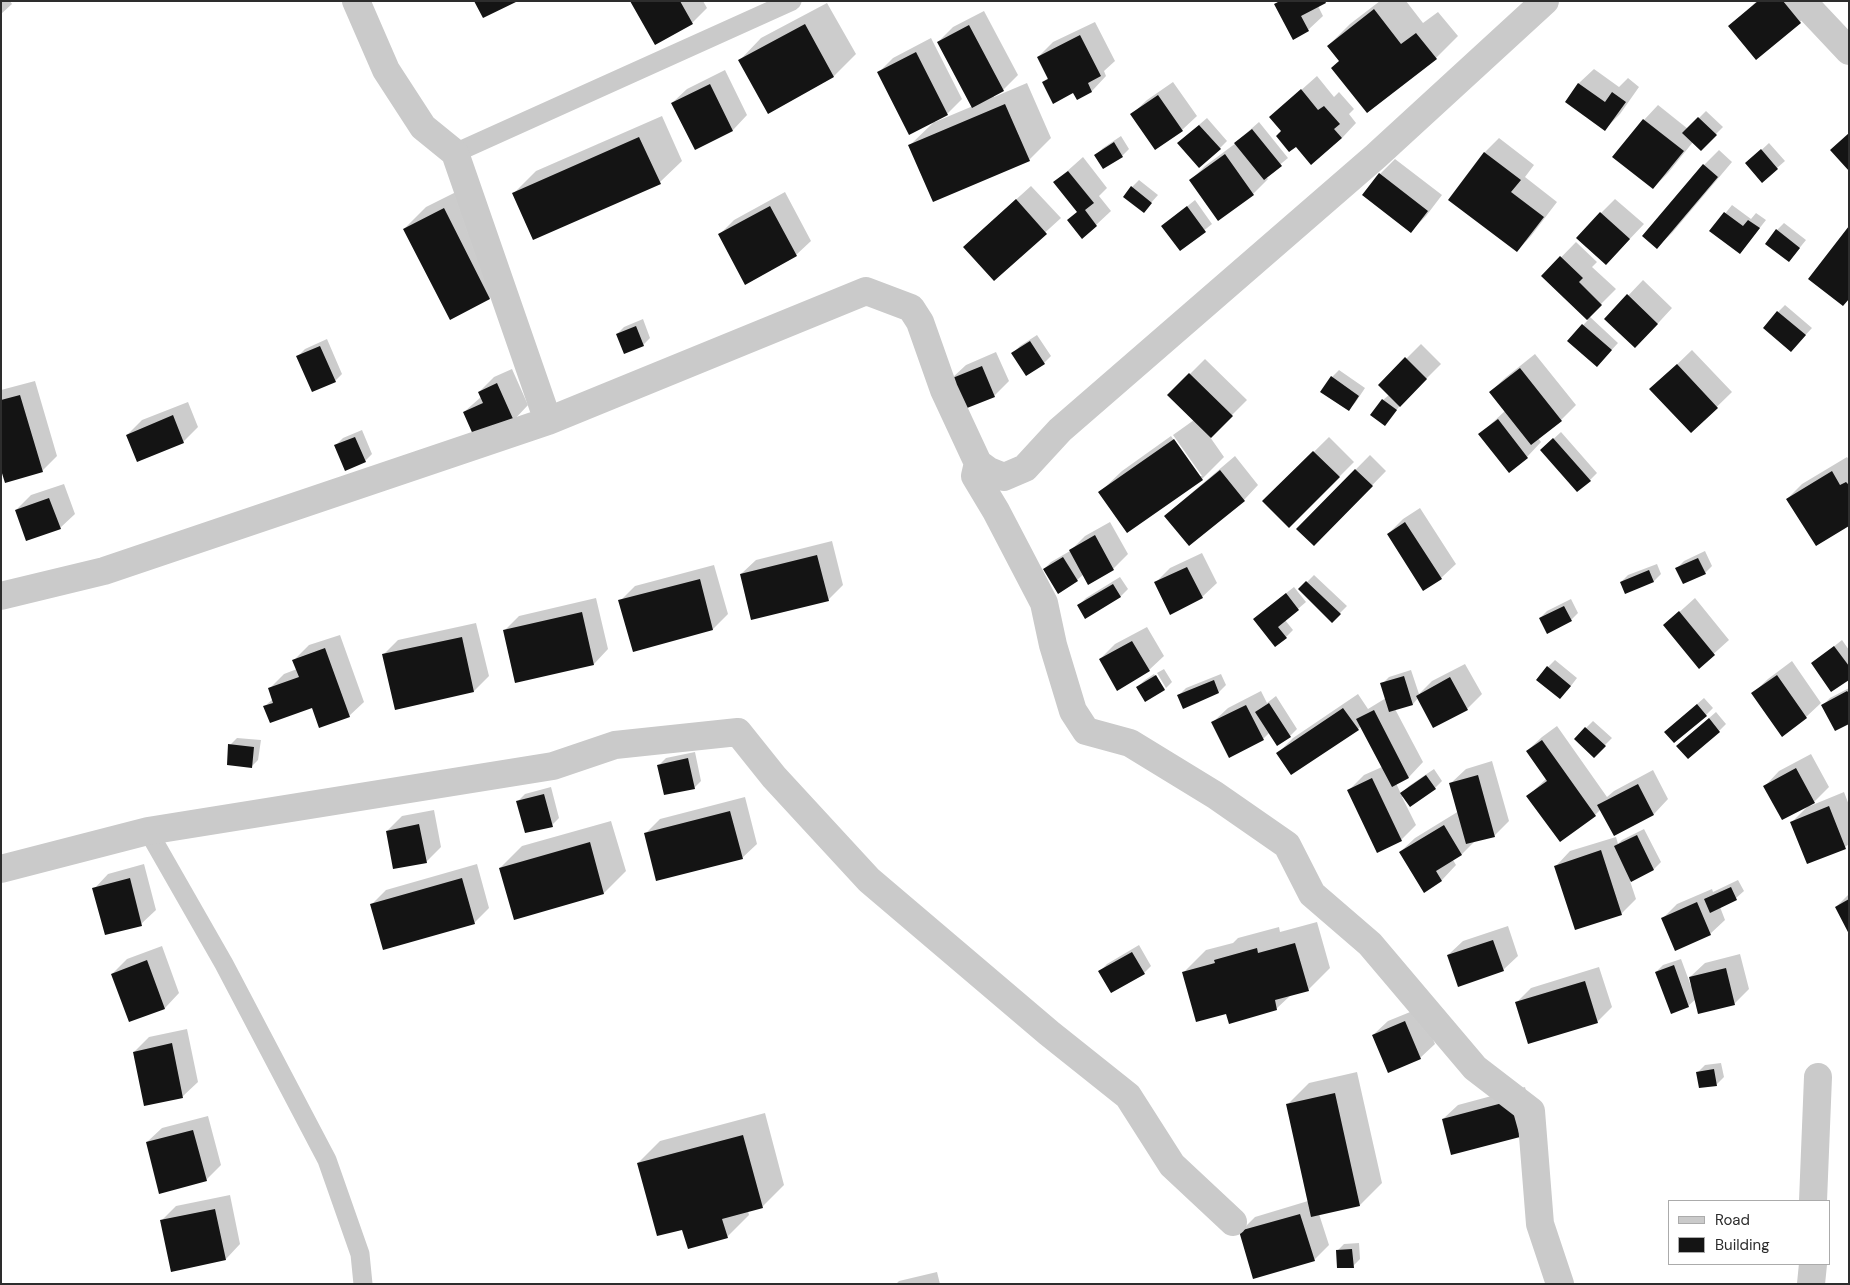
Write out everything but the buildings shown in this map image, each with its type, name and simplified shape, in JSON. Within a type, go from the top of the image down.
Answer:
[{"type":"street","points":[[356,1],[386,70],[423,127],[455,153],[548,420]]},
{"type":"street","points":[[1,596],[104,571],[548,420],[866,291],[911,308],[920,322],[944,390],[978,464],[1004,477],[1025,468],[1060,430],[1369,163],[1546,1]]},
{"type":"street","points":[[1802,1],[1849,51]]},
{"type":"street","points":[[978,464],[975,476],[996,511],[1044,603],[1053,645],[1073,711],[1086,731],[1130,743],[1215,795],[1287,845],[1312,894],[1370,944],[1474,1068],[1531,1111],[1540,1224],[1560,1284]]},
{"type":"street","points":[[1,869],[148,831],[553,766],[615,745],[738,732],[774,777],[869,880],[1049,1033],[1128,1096],[1172,1165],[1233,1222]]},
{"type":"street","points":[[1813,1200],[1818,1077]]},
{"type":"street","points":[[1811,1284],[1813,1265]]},
{"type":"lane","points":[[455,153],[792,1]]},
{"type":"lane","points":[[148,831],[224,964],[327,1160],[360,1254],[363,1284]]}]
